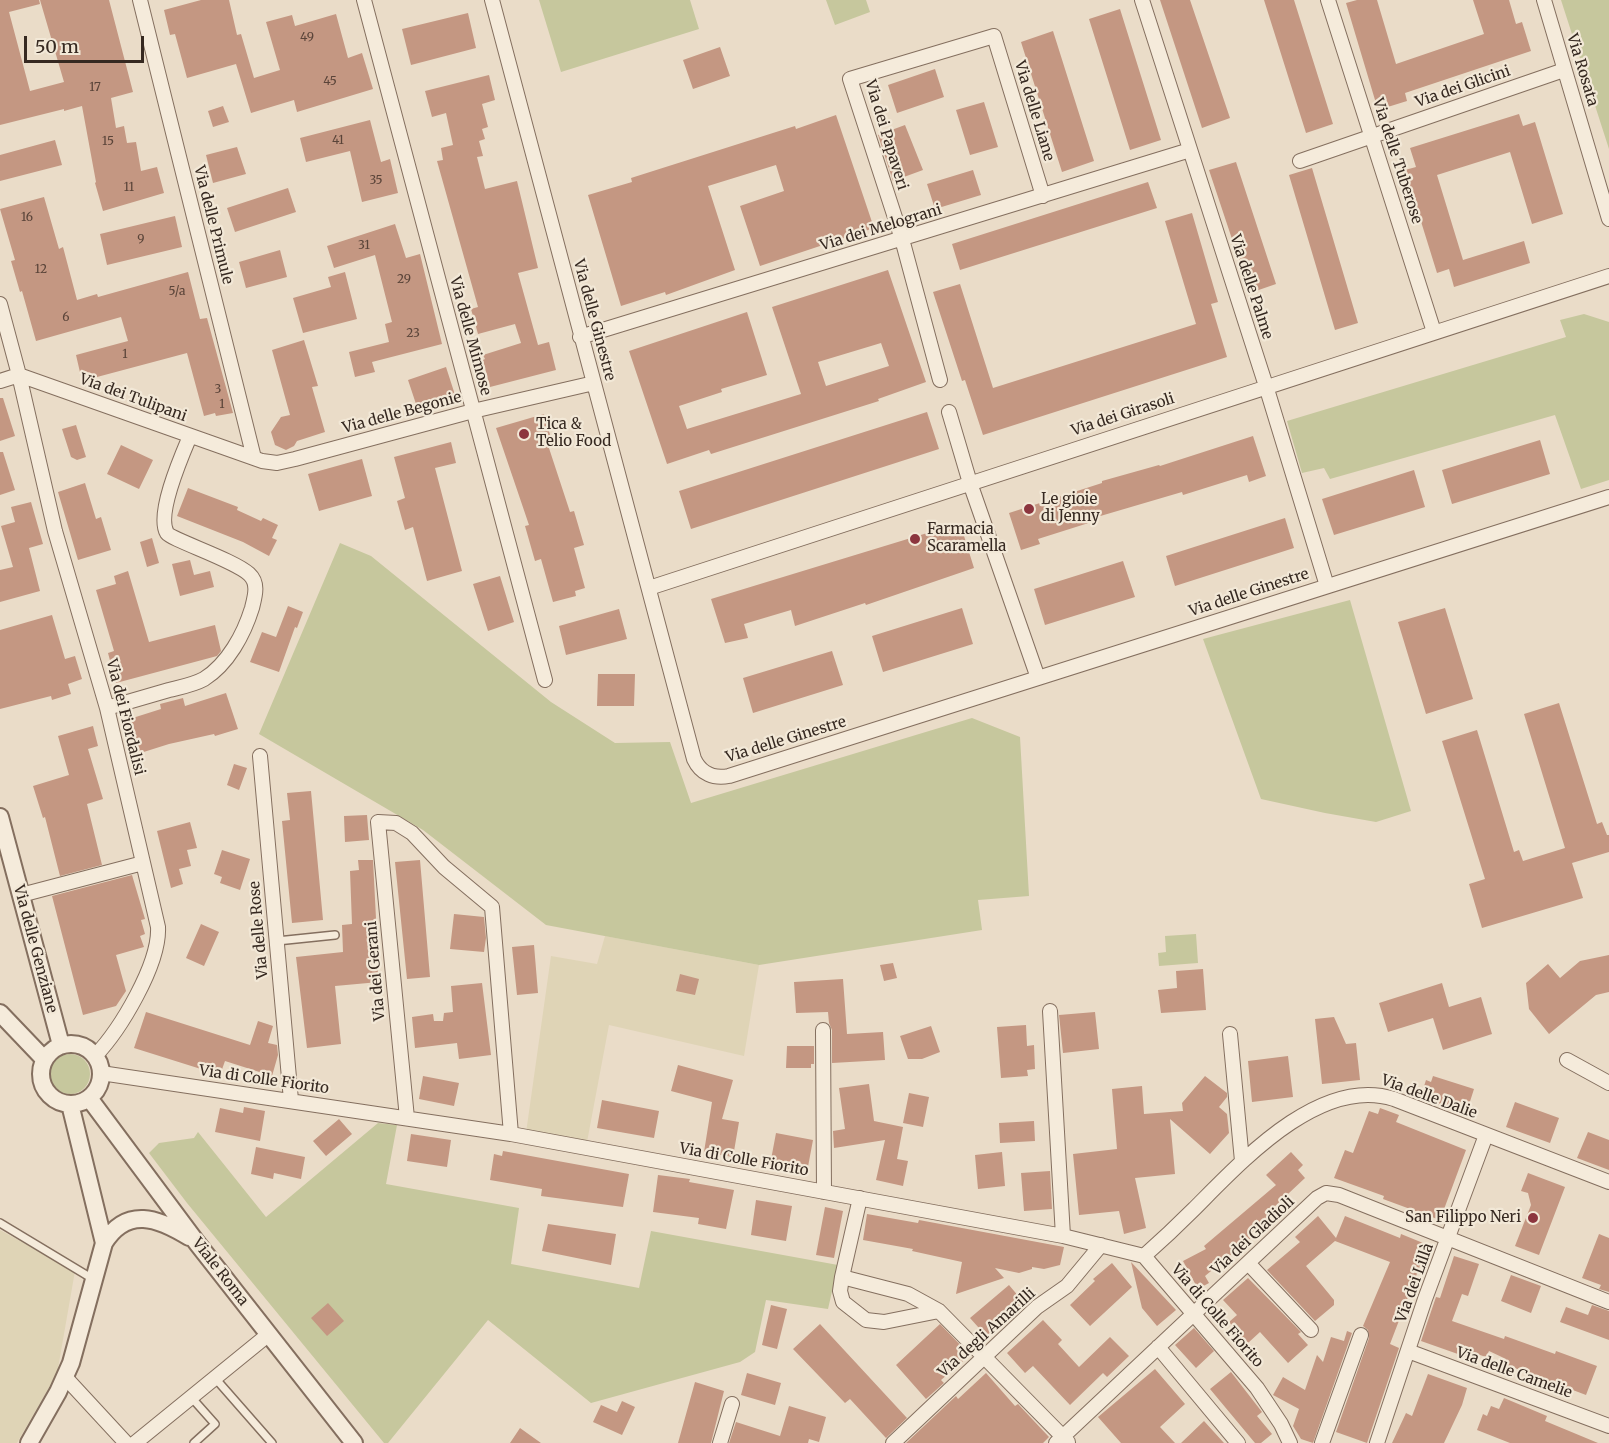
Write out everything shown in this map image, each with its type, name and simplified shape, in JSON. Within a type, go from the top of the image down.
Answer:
[{"type":"street","name":"Via delle Primule","points":[[140,0],[254,458]]},
{"type":"street","name":"Via delle Mimose","points":[[364,0],[545,680]]},
{"type":"street","name":"Via delle Ginestre","points":[[492,0],[694,759],[700,769],[709,775],[729,776],[1609,497]]},
{"type":"street","name":"Via delle Palme","points":[[1142,0],[1266,386],[1327,586]]},
{"type":"street","name":"Via delle Tuberose","points":[[1328,0],[1434,332]]},
{"type":"street","name":"Via Rosata","points":[[1544,0],[1609,219]]},
{"type":"street","name":"Via delle Liane","points":[[994,36],[1042,196]]},
{"type":"street","name":"Via dei Papaveri","points":[[902,239],[850,79],[994,36]]},
{"type":"street","name":"Via dei Glicini","points":[[1300,161],[1564,70]]},
{"type":"street","name":"Via dei Melograni","points":[[580,337],[1190,150]]},
{"type":"street","points":[[902,239],[940,380]]},
{"type":"street","name":"Via dei Girasoli","points":[[649,588],[1609,276]]},
{"type":"street","name":"Via dei Fiordalisi","points":[[0,304],[20,375],[55,531],[107,708],[157,923],[156,947],[149,967],[125,1016],[95,1056]]},
{"type":"street","name":"Via dei Tulipani","points":[[20,375],[254,458]]},
{"type":"street","points":[[0,381],[20,375]]},
{"type":"street","name":"Via delle Begonie","points":[[254,458],[269,462],[286,462],[473,411],[594,383]]},
{"type":"street","points":[[949,412],[970,483],[1038,678]]},
{"type":"street","points":[[107,708],[191,684],[209,675],[239,639],[252,606],[255,585],[251,575],[220,556],[172,537],[166,530],[166,507],[171,483],[190,436]]},
{"type":"street","name":"Via delle Rose","points":[[260,756],[291,1100]]},
{"type":"street","name":"Via delle Genziane","points":[[0,817],[61,1045]]},
{"type":"street","name":"Via dei Gerani","points":[[407,1118],[378,822],[396,823],[412,833],[444,867],[492,907],[511,1134]]},
{"type":"street","points":[[21,895],[143,863]]},
{"type":"street","points":[[1050,1011],[1063,1236]]},
{"type":"street","points":[[0,1013],[44,1059]]},
{"type":"street","points":[[823,1030],[824,1192]]},
{"type":"street","points":[[1230,1034],[1242,1161]]},
{"type":"street","points":[[61,1045],[80,1045],[95,1056],[101,1073],[95,1091],[89,1098],[80,1103],[60,1102],[44,1089],[41,1069],[44,1059],[54,1048],[61,1045]]},
{"type":"street","points":[[1568,1060],[1609,1083]]},
{"type":"street","name":"Via di Colle Fiorito","points":[[101,1073],[511,1134],[1063,1236],[1144,1256],[1257,1388],[1281,1424],[1290,1443]]},
{"type":"street","name":"Via delle Dalie","points":[[1144,1256],[1265,1141],[1297,1118],[1328,1104],[1362,1093],[1394,1099],[1609,1182]]},
{"type":"street","name":"Viale Roma","points":[[89,1098],[197,1243],[354,1443]]},
{"type":"street","points":[[29,1443],[65,1377],[104,1243],[70,1104]]},
{"type":"street","name":"Via dei Lillà","points":[[1377,1443],[1486,1135]]},
{"type":"street","name":"Via dei Gladioli","points":[[1063,1441],[1158,1347],[1317,1198],[1329,1193],[1339,1195],[1449,1239]]},
{"type":"street","points":[[860,1198],[842,1277],[840,1291],[843,1302],[866,1320],[885,1322],[939,1311]]},
{"type":"street","points":[[104,1243],[120,1225],[130,1220],[142,1219],[166,1224],[197,1243]]},
{"type":"street","points":[[1449,1239],[1609,1302]]},
{"type":"street","name":"Via degli Amarilli","points":[[893,1443],[1037,1307],[1067,1286],[1101,1245]]},
{"type":"street","points":[[1248,1263],[1311,1330]]},
{"type":"street","points":[[842,1277],[908,1294],[939,1311],[985,1356],[1063,1441]]},
{"type":"street","points":[[135,1443],[269,1334]]},
{"type":"street","points":[[1322,1443],[1361,1335]]},
{"type":"street","points":[[1158,1347],[1238,1443]]},
{"type":"street","name":"Via delle Camelie","points":[[1408,1351],[1609,1426]]},
{"type":"street","points":[[65,1377],[126,1443]]},
{"type":"street","points":[[720,1443],[732,1404]]},
{"type":"lane","points":[[277,941],[335,935]]},
{"type":"lane","points":[[0,1224],[95,1280]]},
{"type":"lane","points":[[215,1378],[272,1443]]},
{"type":"lane","points":[[191,1397],[215,1424],[194,1443]]},
{"type":"shaded area","points":[[605,936],[759,965],[744,1056],[609,1025],[587,1142],[526,1133],[551,956],[597,964]]},
{"type":"shaded area","points":[[0,1230],[75,1271],[57,1374],[17,1443],[0,1443]]},
{"type":"green space","points":[[539,0],[690,0],[699,29],[561,72]]},
{"type":"green space","points":[[826,0],[866,0],[870,12],[835,25]]},
{"type":"green space","points":[[1561,0],[1609,0],[1609,149]]},
{"type":"green space","points":[[1584,314],[1609,322],[1609,480],[1581,489],[1555,415],[1330,479],[1324,468],[1302,473],[1287,421],[1566,337],[1560,320]]},
{"type":"green space","points":[[340,543],[371,556],[551,702],[615,743],[670,742],[691,803],[972,718],[1020,737],[1029,896],[978,900],[982,930],[759,965],[546,925],[423,830],[259,734]]},
{"type":"green space","points":[[1350,600],[1411,811],[1376,822],[1261,799],[1203,639]]},
{"type":"green space","points":[[1196,934],[1198,963],[1159,966],[1158,953],[1166,952],[1165,936]]},
{"type":"green space","points":[[70,1054],[84,1060],[90,1074],[84,1088],[70,1094],[56,1088],[50,1074],[56,1060]]},
{"type":"green space","points":[[378,1123],[397,1125],[386,1184],[519,1208],[511,1264],[639,1288],[651,1231],[838,1265],[828,1309],[766,1300],[755,1352],[740,1362],[591,1403],[488,1320],[388,1443],[384,1443],[187,1203],[149,1153],[159,1143],[194,1138],[198,1132],[266,1217]]},
{"type":"building","points":[[0,0],[39,0],[40,4],[9,12],[30,91],[64,82],[40,0],[109,0],[133,92],[111,98],[116,128],[124,126],[127,143],[136,142],[141,171],[157,167],[164,193],[103,211],[95,183],[82,106],[0,125]]},
{"type":"building","points":[[201,0],[229,0],[237,35],[241,34],[254,78],[280,70],[266,22],[292,15],[295,26],[336,14],[348,58],[362,53],[373,89],[297,112],[294,100],[251,113],[236,64],[187,78],[175,34],[170,35],[164,10]]},
{"type":"building","points":[[1160,0],[1190,0],[1230,118],[1202,128]]},
{"type":"building","points":[[1264,0],[1294,0],[1333,124],[1306,133]]},
{"type":"building","points":[[1357,0],[1377,0],[1396,64],[1484,34],[1473,0],[1509,0],[1516,24],[1522,22],[1531,51],[1405,93],[1407,101],[1378,110],[1346,3]]},
{"type":"building","points":[[1120,9],[1161,140],[1130,150],[1089,19]]},
{"type":"building","points":[[468,13],[476,48],[411,65],[402,29]]},
{"type":"building","points":[[1053,31],[1094,161],[1062,172],[1021,42]]},
{"type":"building","points":[[720,47],[730,76],[693,89],[683,60]]},
{"type":"building","points":[[935,69],[944,97],[897,113],[888,85]]},
{"type":"building","points":[[489,75],[495,100],[482,104],[488,127],[482,129],[485,139],[479,141],[483,156],[477,157],[485,189],[517,181],[538,268],[518,273],[538,345],[549,342],[556,370],[490,387],[483,355],[521,343],[515,324],[478,334],[471,309],[478,307],[437,161],[443,160],[441,148],[453,145],[446,113],[432,117],[425,91]]},
{"type":"building","points":[[984,102],[998,147],[970,155],[956,110]]},
{"type":"building","points":[[223,106],[229,122],[213,127],[208,111]]},
{"type":"building","points":[[1519,114],[1523,126],[1535,122],[1563,214],[1532,224],[1510,152],[1437,175],[1463,260],[1524,241],[1530,263],[1454,287],[1449,269],[1437,273],[1405,170],[1416,167],[1410,148]]},
{"type":"building","points":[[836,115],[874,228],[760,266],[740,206],[784,191],[776,165],[708,186],[735,270],[666,295],[665,292],[621,306],[588,195],[632,182],[631,178]]},
{"type":"building","points":[[370,120],[381,162],[390,159],[398,193],[362,202],[350,151],[306,162],[300,138]]},
{"type":"building","points":[[905,125],[923,170],[893,181],[878,135]]},
{"type":"building","points":[[55,140],[62,165],[0,181],[0,155]]},
{"type":"building","points":[[237,147],[246,174],[213,183],[206,155]]},
{"type":"building","points":[[1236,162],[1276,284],[1250,293],[1209,170]]},
{"type":"building","points":[[1312,168],[1358,323],[1335,330],[1289,175]]},
{"type":"building","points":[[973,170],[981,195],[935,209],[927,184]]},
{"type":"building","points":[[1148,182],[1157,208],[960,270],[952,244]]},
{"type":"building","points":[[288,188],[296,212],[235,232],[227,208]]},
{"type":"building","points":[[44,197],[59,249],[63,247],[77,300],[97,294],[98,297],[188,272],[200,319],[207,318],[233,413],[216,416],[215,413],[204,416],[187,353],[82,381],[76,355],[128,341],[121,317],[36,341],[11,261],[15,260],[0,209]]},
{"type":"building","points":[[1192,213],[1218,302],[1211,304],[1227,357],[983,435],[965,380],[962,381],[933,292],[960,284],[993,388],[1196,324],[1165,221]]},
{"type":"building","points":[[175,216],[182,247],[107,265],[100,234]]},
{"type":"building","points":[[395,224],[406,258],[420,254],[442,344],[372,362],[375,372],[355,377],[349,352],[389,342],[385,324],[392,322],[375,255],[334,268],[327,246]]},
{"type":"building","points":[[280,250],[287,277],[246,288],[239,262]]},
{"type":"building","points":[[888,270],[926,382],[878,399],[879,401],[711,454],[709,450],[667,464],[629,351],[747,312],[767,375],[721,389],[722,392],[679,406],[687,429],[801,394],[772,307]],"holes":[[[881,343],[889,366],[826,386],[818,362]]]},
{"type":"building","points":[[345,272],[357,319],[303,333],[293,298],[331,287],[328,277]]},
{"type":"building","points":[[304,340],[318,386],[312,387],[325,432],[297,441],[294,446],[286,450],[275,445],[271,432],[281,417],[290,415],[272,350]]},
{"type":"building","points":[[446,367],[457,401],[419,413],[408,380]]},
{"type":"building","points":[[0,398],[3,398],[15,436],[0,441]]},
{"type":"building","points":[[927,412],[939,449],[691,529],[679,491]]},
{"type":"building","points":[[544,414],[551,438],[546,439],[570,512],[574,511],[584,545],[574,548],[585,588],[575,591],[576,596],[553,602],[541,559],[535,561],[525,526],[529,525],[496,428]]},
{"type":"building","points":[[76,425],[86,457],[77,460],[71,457],[62,429]]},
{"type":"building","points":[[1253,436],[1266,476],[1249,482],[1247,475],[1183,495],[1182,492],[1097,517],[1098,520],[1038,539],[1040,544],[1021,550],[1009,513],[1102,483],[1102,481],[1160,466]]},
{"type":"building","points":[[1540,440],[1550,474],[1452,504],[1442,470]]},
{"type":"building","points":[[451,442],[456,463],[435,468],[462,571],[427,581],[413,527],[405,530],[397,501],[405,498],[394,457]]},
{"type":"building","points":[[121,445],[153,460],[139,489],[107,474]]},
{"type":"building","points":[[0,452],[3,452],[15,490],[0,495]]},
{"type":"building","points":[[362,459],[372,496],[319,511],[308,474]]},
{"type":"building","points":[[1414,470],[1425,507],[1334,535],[1322,499]]},
{"type":"building","points":[[85,483],[96,519],[101,517],[111,550],[78,560],[58,492]]},
{"type":"building","points":[[188,488],[238,507],[237,510],[261,521],[263,518],[278,525],[272,538],[277,540],[269,556],[243,542],[177,516]]},
{"type":"building","points":[[31,502],[43,544],[29,548],[40,591],[0,602],[0,570],[13,567],[1,526],[15,522],[11,507]]},
{"type":"building","points":[[1285,518],[1294,548],[1175,586],[1166,556]]},
{"type":"building","points":[[960,523],[974,568],[866,605],[865,603],[795,626],[791,610],[744,624],[748,638],[725,643],[711,599]]},
{"type":"building","points":[[152,538],[159,563],[147,567],[140,542]]},
{"type":"building","points":[[190,560],[194,575],[210,571],[214,587],[180,596],[172,564]]},
{"type":"building","points":[[1123,561],[1135,597],[1045,625],[1034,589]]},
{"type":"building","points":[[128,571],[149,642],[215,625],[221,651],[217,656],[116,683],[108,653],[114,651],[96,590],[116,584],[114,576]]},
{"type":"building","points":[[500,576],[514,622],[488,631],[473,584]]},
{"type":"building","points":[[288,606],[303,612],[297,628],[295,627],[279,672],[250,662],[262,632],[276,637]]},
{"type":"building","points":[[962,608],[973,644],[883,672],[872,636]]},
{"type":"building","points":[[1445,608],[1473,699],[1426,714],[1398,622]]},
{"type":"building","points":[[619,609],[627,639],[566,655],[559,626]]},
{"type":"building","points":[[52,615],[65,659],[75,656],[82,679],[68,684],[71,694],[52,700],[51,696],[0,709],[0,630]]},
{"type":"building","points":[[832,651],[843,685],[753,713],[743,678]]},
{"type":"building","points":[[598,674],[635,674],[634,706],[597,706]]},
{"type":"building","points":[[226,693],[238,729],[215,736],[214,734],[169,744],[131,756],[120,722],[161,709],[160,704],[183,698],[185,706]]},
{"type":"building","points":[[1559,703],[1597,824],[1602,822],[1609,835],[1609,852],[1572,863],[1583,898],[1482,928],[1469,884],[1485,879],[1442,741],[1477,730],[1514,852],[1519,850],[1523,861],[1565,848],[1524,714]]},
{"type":"building","points":[[93,726],[98,746],[88,749],[103,799],[87,804],[102,865],[60,876],[45,817],[43,818],[33,786],[69,775],[58,736]]},
{"type":"building","points":[[234,764],[247,768],[239,790],[227,785]]},
{"type":"building","points":[[311,791],[323,920],[292,923],[282,821],[290,820],[287,793]]},
{"type":"building","points":[[367,815],[369,840],[345,842],[344,816]]},
{"type":"building","points":[[190,822],[197,848],[187,850],[191,866],[179,869],[183,884],[171,888],[157,831]]},
{"type":"building","points":[[222,850],[250,859],[240,890],[220,883],[222,877],[214,874]]},
{"type":"building","points":[[358,860],[373,860],[377,938],[375,939],[379,982],[335,986],[341,1044],[307,1048],[296,957],[343,952],[342,925],[352,924],[350,871],[359,870]]},
{"type":"building","points":[[420,860],[430,977],[407,979],[395,862]]},
{"type":"building","points":[[132,875],[145,919],[141,920],[145,934],[140,936],[144,947],[116,955],[126,991],[116,1006],[83,1015],[52,896]]},
{"type":"building","points":[[454,914],[484,917],[486,938],[484,952],[450,949]]},
{"type":"building","points":[[201,924],[219,932],[204,966],[186,958]]},
{"type":"building","points":[[534,945],[538,993],[517,995],[512,947]]},
{"type":"building","points":[[1609,955],[1609,992],[1596,995],[1549,1034],[1529,1009],[1526,983],[1548,964],[1560,978],[1580,961]]},
{"type":"building","points":[[893,963],[897,978],[884,981],[880,965]]},
{"type":"building","points":[[1203,969],[1206,1010],[1161,1013],[1158,990],[1177,988],[1176,971]]},
{"type":"building","points":[[680,974],[699,979],[695,995],[676,991]]},
{"type":"building","points":[[843,979],[847,1034],[883,1032],[885,1060],[832,1063],[832,1030],[828,1012],[796,1013],[794,982]]},
{"type":"building","points":[[482,983],[491,1055],[459,1059],[457,1043],[415,1048],[412,1017],[433,1014],[434,1021],[443,1021],[444,1013],[453,1012],[451,986]]},
{"type":"building","points":[[1442,983],[1449,1007],[1481,997],[1492,1034],[1443,1050],[1433,1018],[1388,1032],[1379,1003]]},
{"type":"building","points":[[146,1012],[250,1045],[258,1021],[273,1026],[268,1043],[277,1045],[278,1055],[272,1076],[225,1061],[220,1075],[134,1048]]},
{"type":"building","points":[[1095,1012],[1099,1049],[1063,1053],[1059,1015]]},
{"type":"building","points":[[1334,1017],[1346,1044],[1356,1043],[1360,1080],[1322,1084],[1315,1019]]},
{"type":"building","points":[[1026,1025],[1027,1046],[1034,1045],[1035,1069],[1027,1070],[1028,1076],[1001,1078],[997,1027]]},
{"type":"building","points":[[931,1026],[940,1052],[922,1059],[908,1059],[900,1036]]},
{"type":"building","points":[[787,1046],[814,1046],[814,1064],[811,1064],[811,1068],[786,1068]]},
{"type":"building","points":[[1288,1056],[1293,1097],[1252,1102],[1248,1061]]},
{"type":"building","points":[[678,1065],[733,1080],[722,1119],[739,1122],[733,1157],[704,1152],[712,1102],[671,1091]]},
{"type":"building","points":[[423,1076],[459,1083],[454,1106],[419,1099]]},
{"type":"building","points":[[1205,1076],[1227,1093],[1227,1097],[1219,1107],[1227,1114],[1229,1133],[1210,1154],[1170,1119],[1175,1174],[1135,1178],[1146,1228],[1124,1234],[1119,1211],[1079,1215],[1073,1154],[1117,1149],[1112,1089],[1142,1086],[1144,1114],[1183,1111],[1182,1103]]},
{"type":"building","points":[[1433,1076],[1474,1089],[1466,1114],[1420,1099],[1426,1080],[1431,1082]]},
{"type":"building","points":[[869,1084],[874,1121],[903,1127],[897,1159],[908,1161],[903,1186],[876,1180],[885,1140],[834,1148],[833,1131],[845,1129],[839,1088]]},
{"type":"building","points":[[909,1093],[929,1097],[923,1127],[903,1123]]},
{"type":"building","points":[[602,1100],[659,1111],[654,1138],[597,1128]]},
{"type":"building","points":[[1515,1102],[1559,1118],[1550,1143],[1506,1127]]},
{"type":"building","points":[[244,1107],[265,1111],[260,1141],[215,1132],[220,1108],[243,1113]]},
{"type":"building","points":[[1380,1108],[1399,1115],[1396,1122],[1466,1150],[1440,1220],[1334,1178],[1345,1150],[1353,1153],[1369,1111],[1378,1114]]},
{"type":"building","points":[[339,1119],[352,1134],[326,1156],[313,1141]]},
{"type":"building","points":[[1034,1121],[1035,1141],[1000,1143],[999,1123]]},
{"type":"building","points":[[1588,1132],[1609,1140],[1609,1170],[1577,1158]]},
{"type":"building","points":[[776,1133],[813,1140],[807,1172],[770,1165]]},
{"type":"building","points":[[411,1134],[451,1140],[447,1167],[407,1161]]},
{"type":"building","points":[[256,1147],[305,1157],[301,1179],[274,1173],[273,1179],[251,1174]]},
{"type":"building","points":[[503,1151],[629,1174],[623,1207],[541,1196],[542,1189],[490,1180],[494,1154],[502,1156]]},
{"type":"building","points":[[1002,1152],[1005,1186],[978,1189],[975,1155]]},
{"type":"building","points":[[1291,1152],[1303,1165],[1298,1170],[1305,1178],[1273,1208],[1279,1215],[1205,1276],[1209,1283],[1198,1289],[1183,1261],[1206,1249],[1204,1246],[1276,1185],[1266,1175]]},
{"type":"building","points":[[1050,1171],[1052,1209],[1024,1211],[1021,1173]]},
{"type":"building","points":[[1528,1173],[1565,1187],[1539,1255],[1515,1246],[1531,1205],[1528,1193],[1521,1191]]},
{"type":"building","points":[[658,1175],[690,1179],[689,1182],[734,1190],[726,1229],[698,1224],[699,1218],[653,1212]]},
{"type":"building","points":[[756,1200],[792,1206],[786,1241],[751,1235]]},
{"type":"building","points":[[825,1207],[843,1211],[834,1258],[816,1255]]},
{"type":"building","points":[[867,1214],[918,1223],[919,1220],[1064,1247],[1060,1265],[1044,1269],[1032,1267],[1032,1269],[1019,1273],[995,1268],[1004,1278],[956,1294],[962,1262],[912,1251],[913,1249],[863,1240]]},
{"type":"building","points":[[1318,1216],[1336,1238],[1345,1216],[1400,1238],[1401,1234],[1428,1245],[1390,1344],[1399,1348],[1367,1443],[1336,1432],[1369,1338],[1368,1330],[1363,1326],[1390,1262],[1335,1241],[1306,1266],[1334,1300],[1334,1305],[1315,1321],[1267,1270],[1300,1242],[1295,1237]]},
{"type":"building","points":[[548,1224],[616,1234],[611,1265],[542,1251]]},
{"type":"building","points":[[1599,1234],[1609,1238],[1609,1292],[1599,1289],[1601,1285],[1582,1278]]},
{"type":"building","points":[[1454,1256],[1479,1264],[1468,1296],[1462,1294],[1452,1321],[1504,1339],[1505,1336],[1555,1354],[1556,1351],[1597,1366],[1586,1395],[1504,1364],[1506,1359],[1489,1351],[1486,1357],[1474,1353],[1472,1359],[1421,1341],[1436,1297],[1440,1298]]},
{"type":"building","points":[[1131,1262],[1176,1310],[1157,1326],[1142,1308]]},
{"type":"building","points":[[1112,1263],[1132,1287],[1090,1326],[1070,1305],[1095,1281],[1093,1279]]},
{"type":"building","points":[[1511,1275],[1541,1286],[1531,1313],[1501,1301]]},
{"type":"building","points":[[1248,1278],[1301,1332],[1298,1334],[1308,1345],[1288,1363],[1260,1332],[1248,1343],[1229,1322],[1237,1315],[1223,1300]]},
{"type":"building","points":[[1009,1285],[1025,1304],[987,1337],[970,1318]]},
{"type":"building","points":[[328,1303],[344,1321],[327,1336],[311,1318]]},
{"type":"building","points":[[771,1305],[787,1309],[777,1349],[762,1345]]},
{"type":"building","points":[[1592,1305],[1609,1311],[1609,1340],[1560,1322],[1566,1307],[1588,1315]]},
{"type":"building","points":[[1043,1320],[1062,1340],[1058,1344],[1079,1367],[1110,1337],[1129,1356],[1107,1377],[1103,1373],[1070,1405],[1033,1366],[1025,1373],[1007,1353]]},
{"type":"building","points":[[820,1324],[907,1418],[886,1438],[850,1399],[845,1403],[793,1349]]},
{"type":"building","points":[[940,1324],[970,1355],[941,1380],[944,1383],[926,1399],[896,1365]]},
{"type":"building","points":[[1194,1328],[1214,1351],[1196,1368],[1175,1345]]},
{"type":"building","points":[[1347,1331],[1352,1333],[1313,1443],[1301,1439],[1293,1426],[1299,1409],[1273,1395],[1283,1377],[1305,1390],[1317,1355],[1323,1362],[1331,1337],[1344,1341]]},
{"type":"building","points":[[1155,1369],[1185,1404],[1160,1427],[1175,1443],[1121,1443],[1098,1417]]},
{"type":"building","points":[[1231,1372],[1262,1412],[1257,1416],[1272,1434],[1261,1443],[1255,1443],[1210,1389]]},
{"type":"building","points":[[747,1373],[781,1383],[775,1405],[741,1395]]},
{"type":"building","points":[[986,1373],[1015,1406],[1018,1404],[1049,1437],[1043,1443],[906,1443],[956,1396],[958,1399]]},
{"type":"building","points":[[1428,1374],[1467,1388],[1462,1405],[1444,1443],[1392,1443],[1406,1413],[1412,1416]]},
{"type":"building","points":[[695,1382],[724,1391],[711,1443],[678,1443]]},
{"type":"building","points":[[1504,1398],[1547,1416],[1545,1421],[1598,1443],[1510,1443],[1477,1430],[1483,1414],[1487,1416],[1491,1406],[1499,1409]]},
{"type":"building","points":[[622,1401],[635,1407],[622,1435],[593,1422],[601,1405],[617,1412]]},
{"type":"building","points":[[789,1406],[826,1417],[819,1442],[809,1439],[808,1443],[729,1443],[736,1422],[780,1436]]},
{"type":"building","points":[[1204,1421],[1224,1443],[1181,1443]]},
{"type":"building","points":[[520,1428],[541,1443],[510,1443]]},
{"type":"place","name":"Tica & Telio Food","points":[[524,434]]},
{"type":"place","name":"Le gioie di Jenny","points":[[1029,509]]},
{"type":"place","name":"Farmacia Scaramella","points":[[915,539]]},
{"type":"place","name":"San Filippo Neri","points":[[1533,1218]]}]
